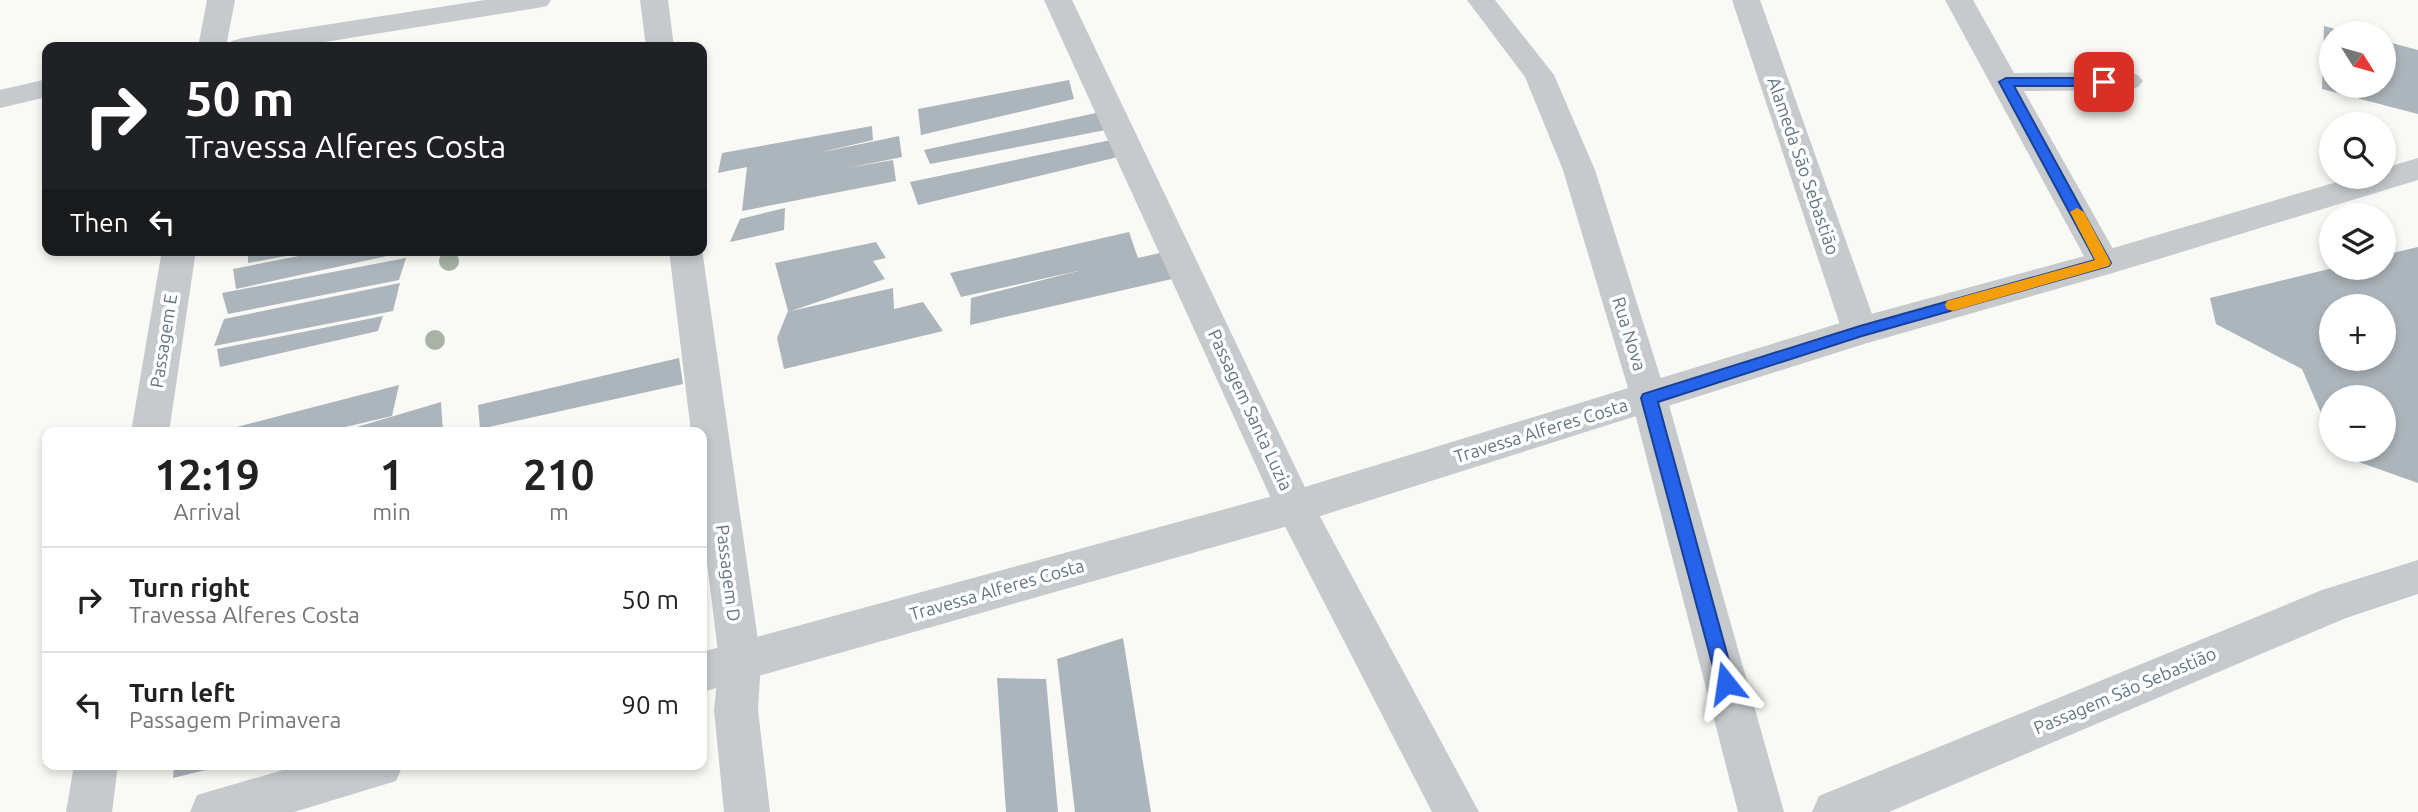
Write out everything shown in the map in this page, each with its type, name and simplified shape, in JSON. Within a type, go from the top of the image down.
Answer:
[{"type":"street","points":[[213,42],[221,0]]},
{"type":"street","points":[[273,42],[537,0]]},
{"type":"street","points":[[654,0],[659,42]]},
{"type":"street","name":"Passagem Santa Luzia","points":[[1059,0],[1295,507],[1456,812]]},
{"type":"street","name":"Rua Nova","points":[[1481,0],[1539,75],[1579,170],[1649,398],[1761,812]]},
{"type":"street","name":"Alameda São Sebastião","points":[[1746,0],[1860,331]]},
{"type":"street","points":[[1959,0],[2104,263]]},
{"type":"street","points":[[2006,82],[2128,82]]},
{"type":"street","points":[[0,99],[42,89]]},
{"type":"street","name":"Travessa Alferes Costa","points":[[721,667],[1295,507],[1860,331],[2104,263],[2418,169]]},
{"type":"street","name":"Passagem E","points":[[151,427],[178,256]]},
{"type":"street","name":"Passagem D","points":[[687,256],[701,427]]},
{"type":"street","name":"Passagem D","points":[[707,500],[721,667],[736,710],[747,812]]},
{"type":"street","name":"Passagem São Sebastião","points":[[1835,812],[2337,603],[2418,577]]},
{"type":"street","points":[[89,812],[95,770]]},
{"type":"street","points":[[214,812],[361,770]]},
{"type":"building","points":[[2396,44],[2418,50],[2418,114],[2357,98],[2396,98]]},
{"type":"building","points":[[1069,80],[1074,99],[921,135],[918,109]]},
{"type":"building","points":[[1110,110],[1111,129],[930,164],[924,150]]},
{"type":"building","points":[[872,126],[873,140],[818,153],[899,136],[902,157],[848,168],[893,160],[896,181],[742,211],[747,167],[718,173],[722,153]]},
{"type":"building","points":[[1111,140],[1118,157],[918,205],[910,182]]},
{"type":"building","points":[[785,208],[784,230],[730,242],[740,219]]},
{"type":"building","points":[[1129,232],[1138,258],[1164,252],[1172,279],[970,325],[971,298],[1082,270],[961,297],[950,273]]},
{"type":"building","points":[[876,242],[886,258],[873,261],[885,279],[791,311],[893,288],[894,309],[923,302],[943,331],[784,369],[777,338],[788,311],[775,263]]},
{"type":"building","points":[[2418,247],[2418,483],[2359,462],[2396,462],[2396,385],[2319,385],[2319,408],[2302,369],[2216,324],[2210,298],[2319,271],[2319,280],[2396,280],[2396,252]]},
{"type":"building","points":[[248,256],[286,256],[248,263]]},
{"type":"building","points":[[299,256],[387,256],[236,289],[233,269]]},
{"type":"building","points":[[406,258],[399,280],[228,314],[222,293]]},
{"type":"building","points":[[400,283],[393,311],[214,346],[224,319]]},
{"type":"building","points":[[383,316],[378,331],[220,367],[217,349]]},
{"type":"building","points":[[679,358],[683,384],[489,427],[480,427],[478,405]]},
{"type":"building","points":[[399,385],[392,416],[345,427],[237,427]]},
{"type":"building","points":[[441,402],[443,427],[357,427]]},
{"type":"building","points":[[1123,638],[1151,812],[1075,812],[1057,659]]},
{"type":"building","points":[[997,678],[1046,679],[1058,812],[1006,812]]},
{"type":"building","points":[[174,770],[206,770],[173,778]]},
{"type":"slow traffic","points":[[1953,305],[2104,263],[2077,212]]},
{"type":"route","points":[[1726,683],[1649,398],[1860,331],[2104,263],[2006,82],[2104,82]]}]
